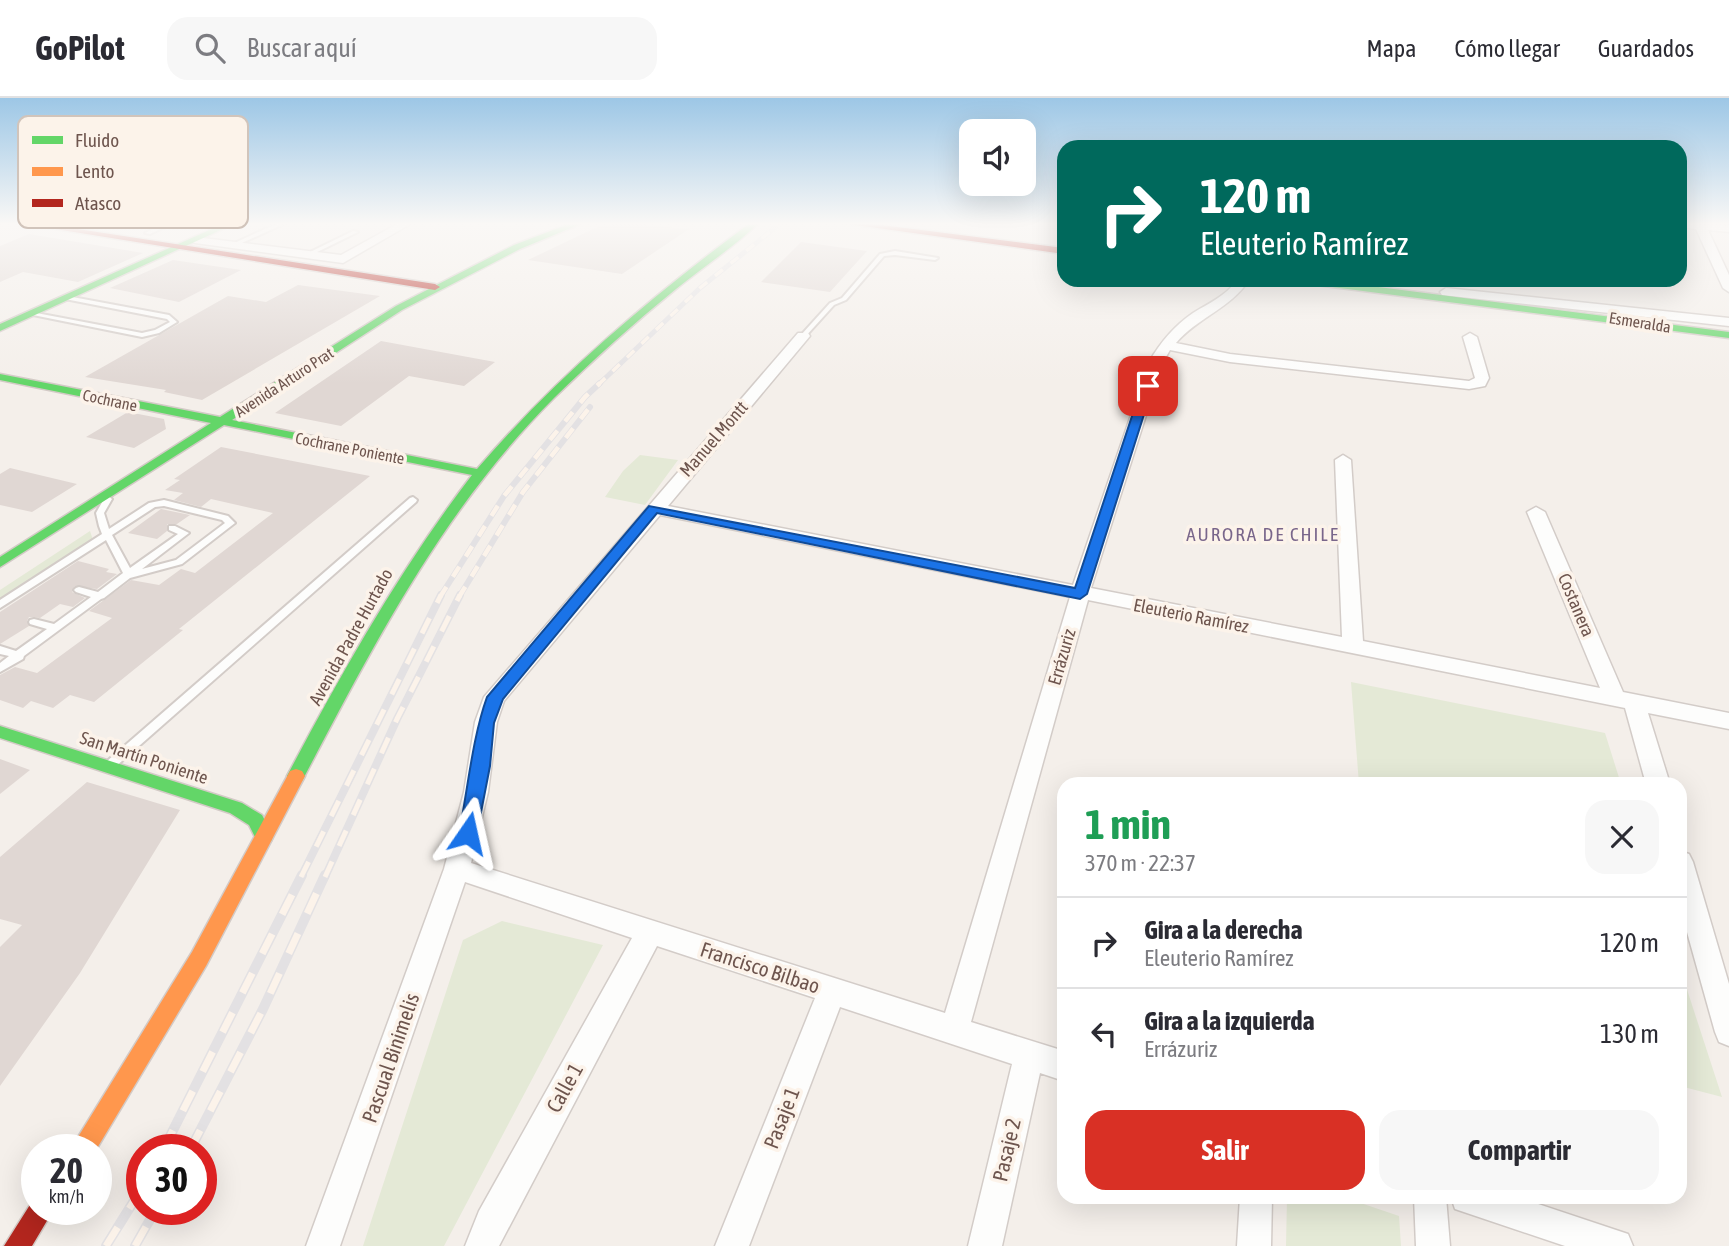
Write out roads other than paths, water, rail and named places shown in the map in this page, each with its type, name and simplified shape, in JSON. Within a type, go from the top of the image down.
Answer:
[{"type":"main road","points":[[0,328],[115,277]]},
{"type":"main road","points":[[363,277],[435,287]]},
{"type":"main road","name":"Avenida Arturo Prat","points":[[36,521],[435,277]]},
{"type":"main road","name":"Avenida Arturo Prat","points":[[0,563],[435,287],[456,277]]},
{"type":"main road","name":"Avenida Padre Hurtado","points":[[92,1134],[199,959],[384,613],[431,539],[481,473],[532,415],[684,277]]},
{"type":"main road","name":"Esmeralda","points":[[1355,287],[1511,307],[1569,311],[1729,335]]},
{"type":"main road","points":[[1511,307],[1729,343]]},
{"type":"main road","points":[[1671,327],[1712,341],[1729,351]]},
{"type":"main road","name":"Cochrane","points":[[0,377],[220,423]]},
{"type":"main road","name":"Cochrane Poniente","points":[[220,423],[481,473]]},
{"type":"main road","name":"San Martín Poniente","points":[[0,732],[236,808],[256,820],[264,836]]},
{"type":"main road","points":[[16,1246],[31,1225]]},
{"type":"street","name":"Errázuriz","points":[[954,1031],[1080,594],[1156,362],[1166,345],[1191,320],[1234,293],[1238,287]]},
{"type":"street","name":"Esmeralda","points":[[1397,287],[1729,322]]},
{"type":"street","name":"Manuel Montt","points":[[457,869],[468,833],[486,723],[495,697],[803,335]]},
{"type":"street","points":[[1166,345],[1230,358],[1469,385],[1480,383],[1482,378],[1470,337]]},
{"type":"street","points":[[1343,460],[1353,648]]},
{"type":"street","name":"Eleuterio Ramírez","points":[[654,508],[1729,721]]},
{"type":"street","name":"Costanera","points":[[1536,512],[1624,700],[1655,777]]},
{"type":"street","name":"Francisco Bilbao","points":[[457,869],[1057,1064]]},
{"type":"street","name":"Pascual Binimelis","points":[[323,1246],[457,869]]},
{"type":"street","points":[[1687,886],[1729,1032]]},
{"type":"street","name":"Calle 1","points":[[482,1246],[491,1223],[650,932]]},
{"type":"street","name":"Pasaje 1","points":[[732,1246],[832,991]]},
{"type":"street","name":"Pasaje 2","points":[[985,1246],[1029,1055]]},
{"type":"street","points":[[1254,1246],[1256,1204]]},
{"type":"street","points":[[1430,1204],[1433,1246]]},
{"type":"street","points":[[1487,1204],[1616,1246]]},
{"type":"lane","points":[[803,335],[832,304],[844,299],[863,277]]},
{"type":"lane","points":[[32,314],[142,335],[157,332],[174,323],[169,317],[67,298]]},
{"type":"lane","points":[[111,492],[100,513],[107,534],[130,575]]},
{"type":"lane","points":[[108,767],[413,500]]},
{"type":"lane","points":[[0,605],[42,580],[152,505],[164,503],[225,518],[231,523],[179,562],[130,575]]},
{"type":"lane","points":[[132,517],[145,521]]},
{"type":"lane","points":[[0,668],[185,533],[172,528]]},
{"type":"lane","points":[[79,590],[101,596]]},
{"type":"lane","points":[[34,622],[56,628]]},
{"type":"lane","points":[[0,650],[19,656]]},
{"type":"railway","points":[[598,385],[714,277]]},
{"type":"railway","points":[[440,597],[504,496],[585,397],[600,383]]},
{"type":"railway","points":[[459,597],[523,492],[590,407]]},
{"type":"railway","points":[[325,877],[397,719],[460,595]]},
{"type":"railway","points":[[302,876],[440,597]]},
{"type":"railway","points":[[198,1134],[263,1009],[325,875]]},
{"type":"railway","points":[[171,1134],[302,876]]},
{"type":"railway","points":[[106,1246],[126,1214]]},
{"type":"railway","points":[[135,1246],[147,1225]]},
{"type":"district","name":"AURORA DE CHILE","points":[[1263,534]]}]
